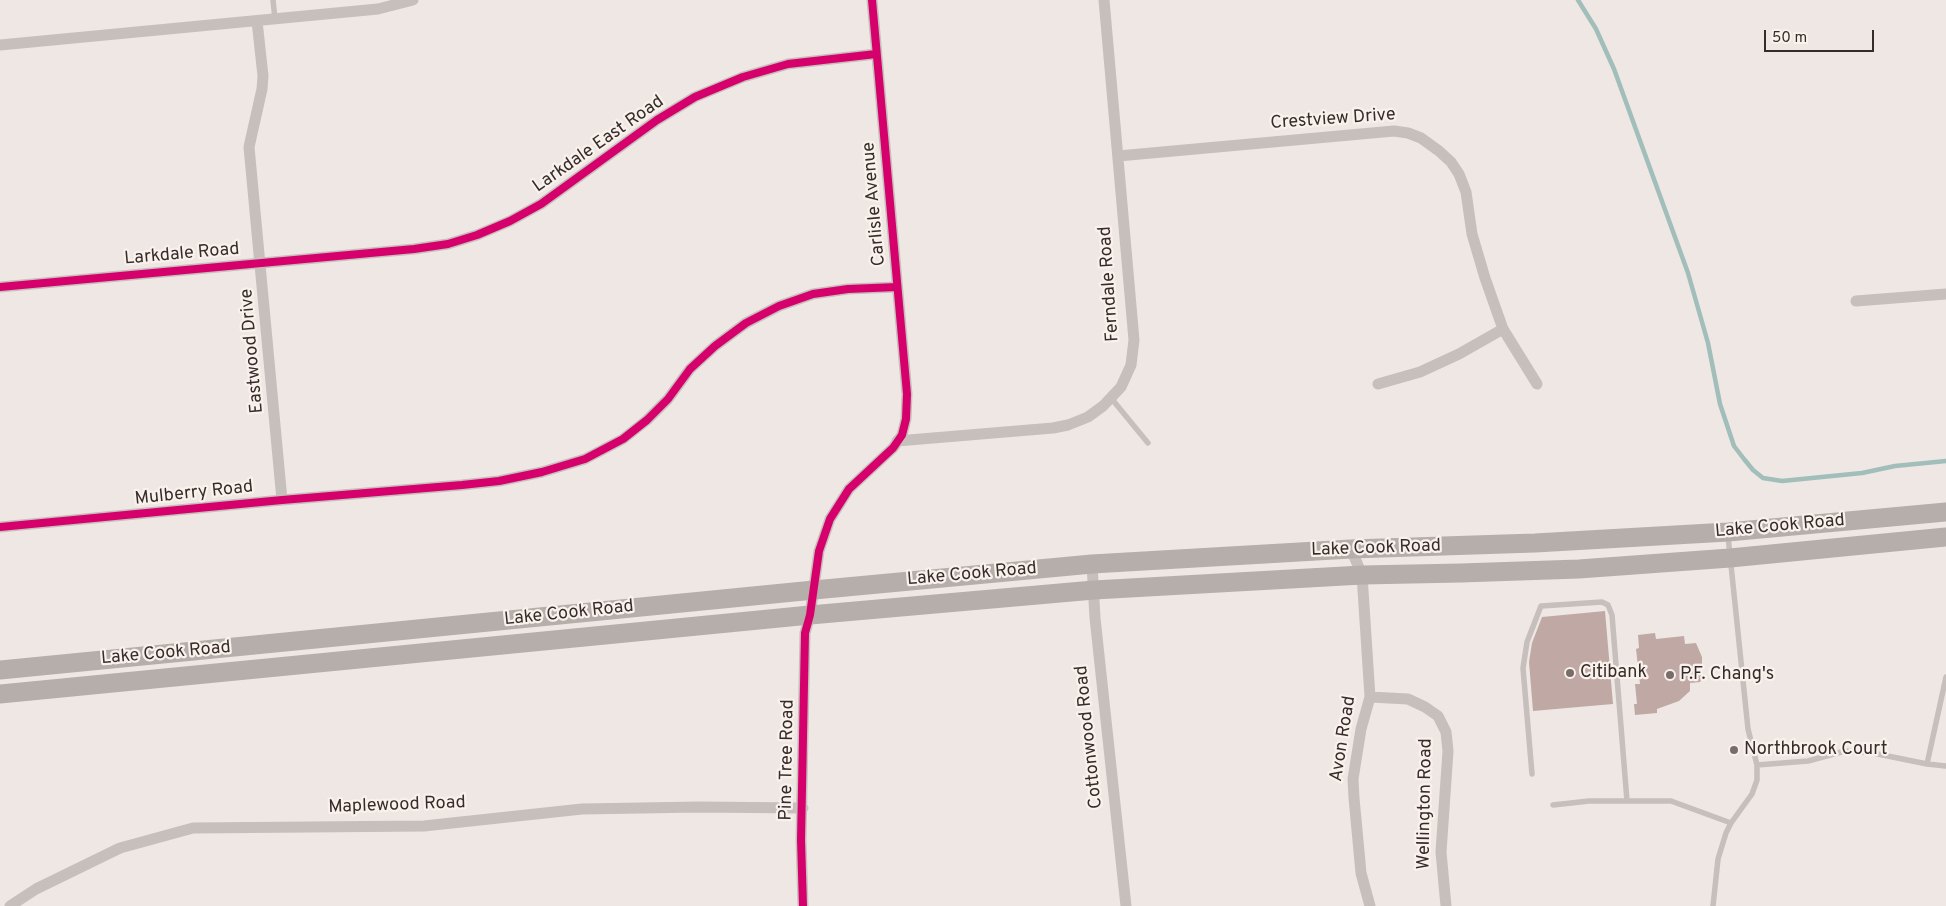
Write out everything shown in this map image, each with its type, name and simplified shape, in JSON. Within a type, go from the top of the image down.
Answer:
[{"type":"main road","name":"Lake Cook Road","points":[[0,670],[1092,564],[1350,549],[1535,543],[1728,532],[1946,512]]},
{"type":"main road","name":"Lake Cook Road","points":[[0,694],[810,615],[1094,590],[1362,575],[1460,574],[1579,569],[1730,558],[1946,537]]},
{"type":"street","points":[[0,45],[378,9],[413,0]]},
{"type":"street","name":"Carlisle Avenue","points":[[810,615],[818,551],[830,519],[849,489],[893,448],[902,434],[906,419],[907,394],[872,0]]},
{"type":"street","name":"Ferndale Road","points":[[897,441],[1053,428],[1068,425],[1088,417],[1104,406],[1121,388],[1131,365],[1134,340],[1104,0]]},
{"type":"street","name":"Eastwood Drive","points":[[257,21],[263,76],[249,147],[282,500]]},
{"type":"street","name":"Larkdale East Road","points":[[367,253],[448,244],[477,235],[510,221],[541,204],[657,120],[695,97],[743,77],[788,64],[876,54]]},
{"type":"street","name":"Crestview Drive","points":[[1118,156],[1394,130],[1421,138],[1451,162],[1459,174],[1466,192],[1472,234],[1503,328],[1537,384]]},
{"type":"street","name":"Larkdale Road","points":[[0,288],[367,253]]},
{"type":"street","name":"Mulberry Road","points":[[0,527],[498,481],[542,472],[585,458],[623,439],[668,400],[690,369],[715,346],[746,324],[779,306],[813,294],[848,288],[897,287]]},
{"type":"street","points":[[1856,301],[1946,294]]},
{"type":"street","points":[[1378,384],[1427,368],[1459,354],[1503,328]]},
{"type":"street","name":"Avon Road","points":[[1350,549],[1362,575],[1370,698],[1361,729],[1354,779],[1354,798],[1362,872],[1370,906]]},
{"type":"street","name":"Cottonwood Road","points":[[1092,564],[1095,618],[1126,906]]},
{"type":"street","name":"Pine Tree Road","points":[[803,906],[801,840],[805,633],[810,615]]},
{"type":"street","name":"Wellington Road","points":[[1370,698],[1408,699],[1438,716],[1446,732],[1448,751],[1441,852],[1446,906]]},
{"type":"street","name":"Maplewood Road","points":[[10,906],[36,889],[120,848],[193,828],[424,826],[582,809],[700,806],[803,808]]},
{"type":"lane","points":[[273,0],[275,19]]},
{"type":"lane","points":[[1111,398],[1148,443]]},
{"type":"lane","points":[[1713,906],[1718,859],[1730,823],[1752,794],[1757,780],[1748,730],[1728,532]]},
{"type":"lane","points":[[1532,774],[1523,668],[1527,642],[1541,606],[1602,602],[1608,605],[1612,615],[1628,800]]},
{"type":"lane","points":[[1928,764],[1946,677]]},
{"type":"lane","points":[[1756,766],[1808,761],[1845,750],[1873,752],[1946,766]]},
{"type":"lane","points":[[1554,805],[1589,801],[1671,801],[1730,823]]},
{"type":"building","name":"Citibank","points":[[1605,611],[1613,704],[1533,711],[1529,662],[1532,643],[1542,617]]},
{"type":"building","name":"P.F. Chang's","points":[[1655,633],[1656,639],[1684,636],[1685,644],[1696,643],[1702,657],[1702,678],[1700,682],[1690,683],[1690,691],[1679,701],[1657,709],[1657,713],[1635,715],[1634,704],[1637,704],[1635,684],[1640,684],[1636,649],[1639,648],[1638,635]]},
{"type":"waterway","points":[[1578,0],[1596,29],[1614,69],[1688,273],[1708,343],[1720,404],[1734,446],[1744,459],[1763,478],[1782,481],[1862,473],[1895,466],[1946,461]]},
{"type":"cycle path","points":[[803,906],[801,840],[805,633],[810,615],[819,551],[830,519],[849,489],[893,448],[902,435],[906,419],[907,394],[872,0]]},
{"type":"cycle path","points":[[0,287],[414,249],[448,244],[477,235],[510,221],[541,204],[657,120],[695,97],[743,77],[788,64],[876,54]]},
{"type":"cycle path","points":[[0,527],[462,485],[499,481],[542,472],[585,459],[623,439],[647,420],[668,399],[690,369],[715,346],[746,323],[779,306],[813,294],[848,289],[897,287]]},
{"type":"place","name":"Citibank","points":[[1570,673]]},
{"type":"place","name":"P.F. Chang's","points":[[1670,675]]},
{"type":"place","name":"Northbrook Court","points":[[1734,750]]}]
